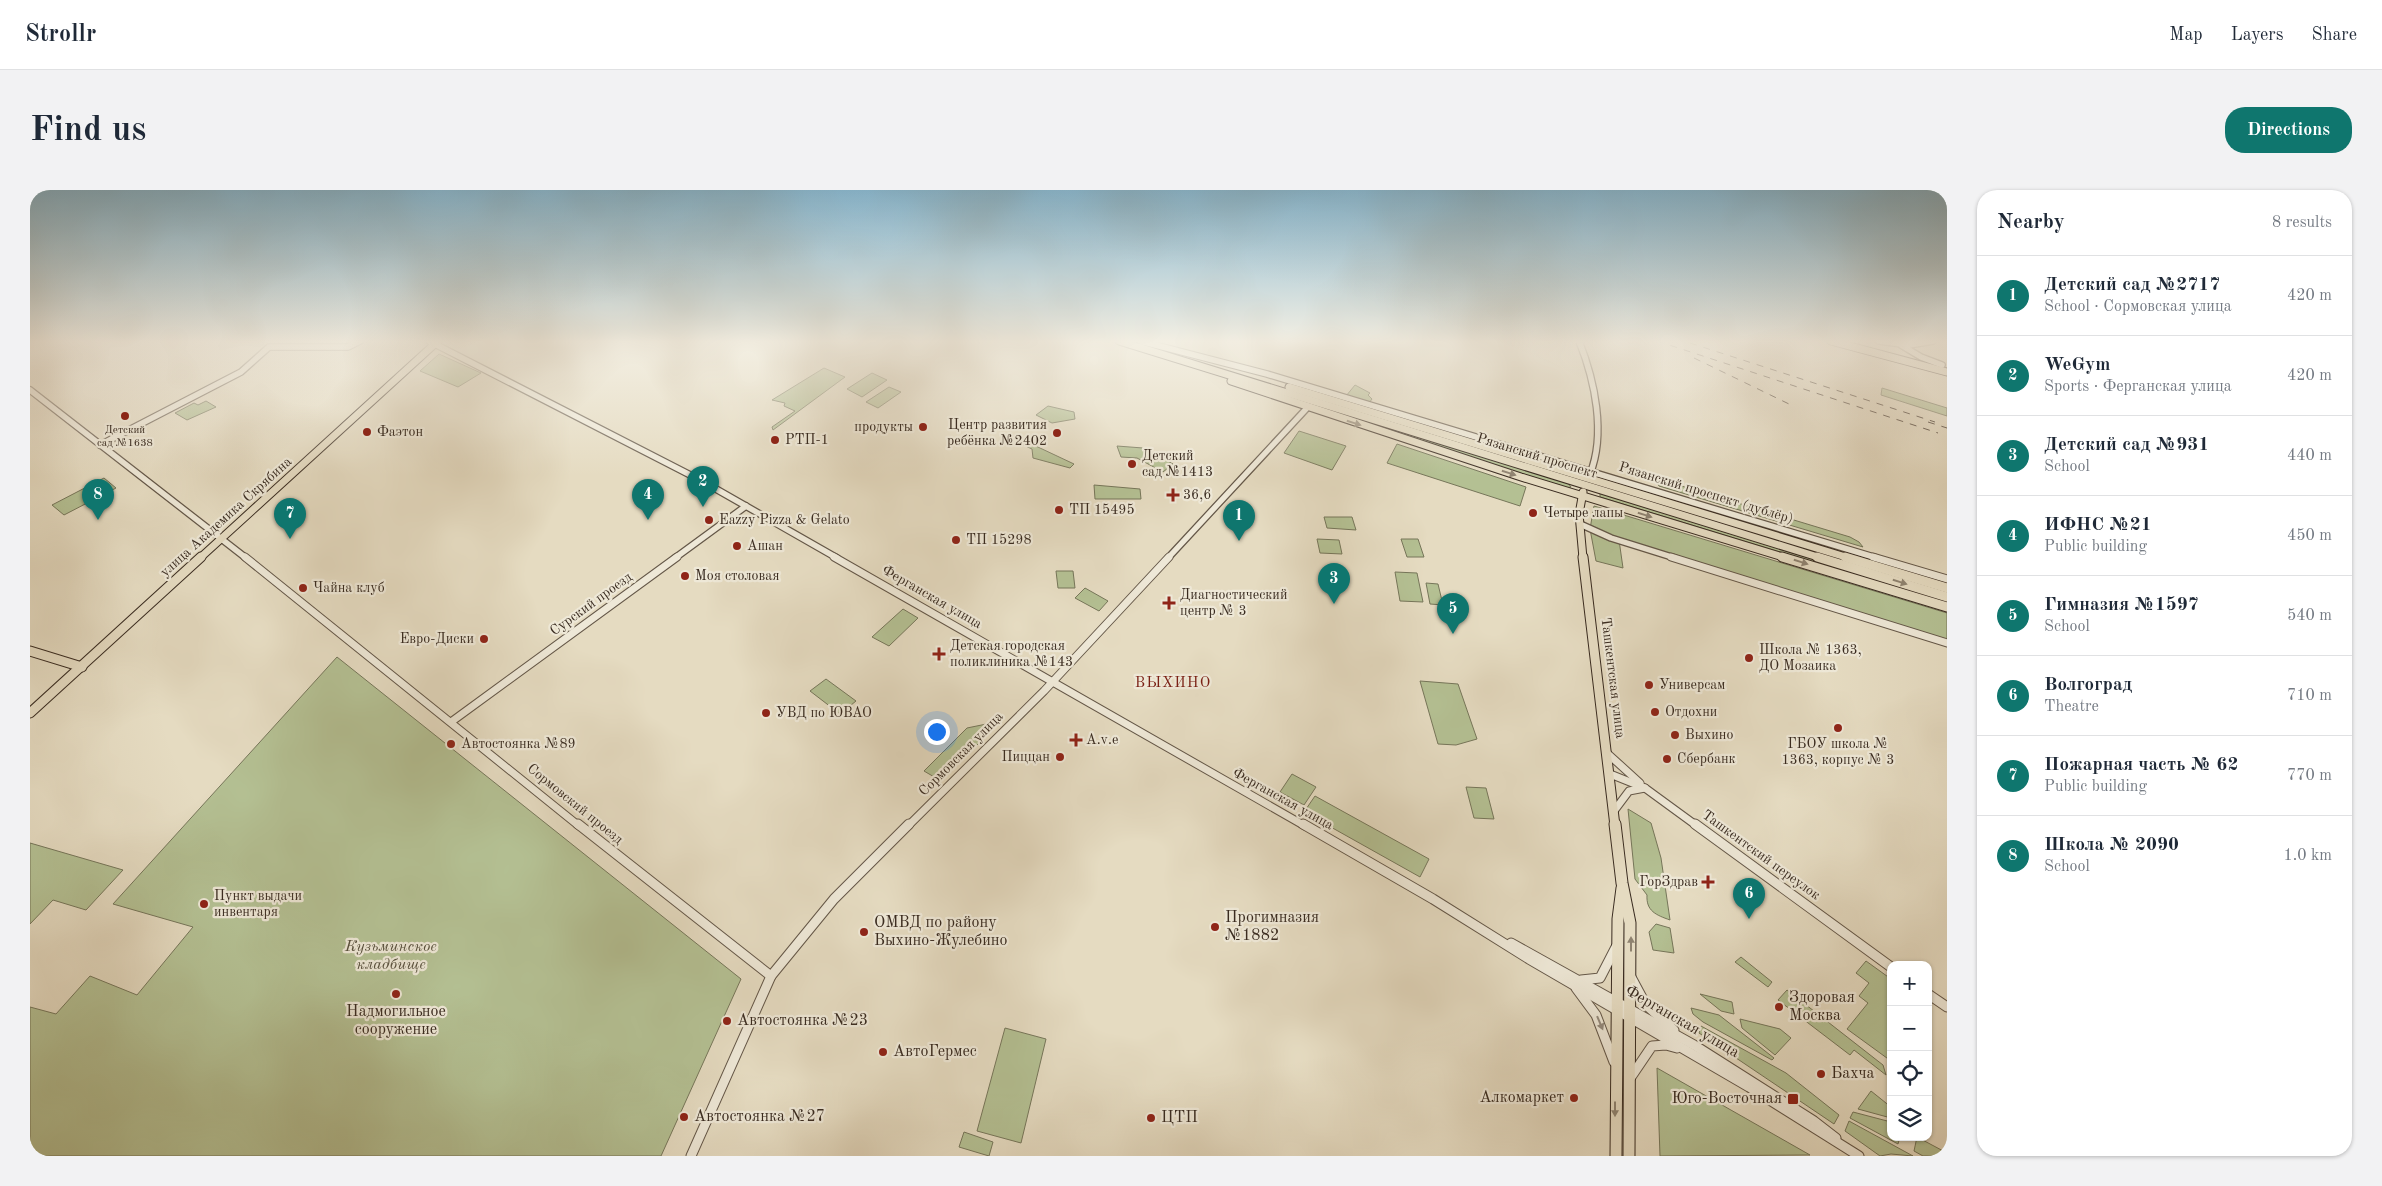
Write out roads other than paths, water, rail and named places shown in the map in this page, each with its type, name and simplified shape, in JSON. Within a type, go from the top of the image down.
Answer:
[{"type":"main road","name":"улица Академика Скрябина","points":[[30,713],[222,540],[387,386]]},
{"type":"main road","points":[[1244,386],[1582,496],[1947,606]]},
{"type":"main road","name":"Рязанский проспект","points":[[1273,386],[1589,478],[1947,597]]},
{"type":"main road","name":"Рязанский проспект","points":[[1287,386],[1947,588]]},
{"type":"main road","name":"Ташкентская улица","points":[[1589,478],[1582,496],[1580,524],[1622,883],[1630,911],[1631,1077],[1629,1156]]},
{"type":"main road","points":[[30,651],[82,667]]},
{"type":"main road","name":"Ташкентская улица","points":[[1616,1156],[1616,1005],[1622,883]]},
{"type":"street","points":[[100,445],[214,386]]},
{"type":"street","name":"Ферганская улица","points":[[518,386],[746,506],[1577,982],[1693,1049],[1856,1154]]},
{"type":"street","points":[[1589,478],[1597,452],[1598,437],[1590,386]]},
{"type":"street","name":"Сормовский проезд","points":[[30,390],[222,540],[638,873],[771,976]]},
{"type":"street","name":"Сормовская улица","points":[[691,1156],[771,976],[834,899],[866,864],[1052,682],[1307,408]]},
{"type":"street","name":"Рязанский проспект (дублёр)","points":[[1589,478],[1947,580]]},
{"type":"street","name":"Сурский проезд","points":[[451,722],[746,506]]},
{"type":"street","points":[[1580,524],[1611,538],[1947,643]]},
{"type":"street","points":[[1608,753],[1645,788]]},
{"type":"street","name":"Ташкентский переулок","points":[[1610,774],[1645,788],[1887,964]]},
{"type":"street","points":[[1614,812],[1629,790],[1645,788]]},
{"type":"street","points":[[1616,1068],[1596,1015],[1577,982],[1600,978],[1618,944]]},
{"type":"street","points":[[1631,976],[1650,1010],[1693,1049]]},
{"type":"street","points":[[1932,997],[1947,1007]]},
{"type":"street","points":[[1631,1077],[1641,1064],[1645,1052],[1650,1045],[1658,1044],[1693,1049]]},
{"type":"railway","points":[[1752,386],[1789,404]]},
{"type":"railway","points":[[1795,386],[1938,433]]},
{"type":"railway","points":[[1824,386],[1935,422]]},
{"type":"railway","points":[[1928,422],[1947,428]]},
{"type":"place","name":"Детский сад №1638","points":[[125,416]]},
{"type":"place","name":"продукты","points":[[923,427]]},
{"type":"place","name":"Фаэтон","points":[[367,432]]},
{"type":"place","name":"Центр развития ребёнка №2402","points":[[1057,433]]},
{"type":"place","name":"РТП-1","points":[[775,440]]},
{"type":"place","name":"Детский сад №1413","points":[[1132,464]]},
{"type":"place","name":"36,6","points":[[1173,495]]},
{"type":"place","name":"WeGym","points":[[703,507]]},
{"type":"place","name":"ТП 15495","points":[[1059,510]]},
{"type":"place","name":"Четыре лапы","points":[[1533,513]]},
{"type":"place","name":"Школа № 2090","points":[[98,520]]},
{"type":"place","name":"ИФНС №21","points":[[648,520]]},
{"type":"place","name":"Eazzy Pizza & Gelato","points":[[709,520]]},
{"type":"place","name":"Пожарная часть № 62","points":[[290,539]]},
{"type":"place","name":"ТП 15298","points":[[956,540]]},
{"type":"place","name":"Детский сад №2717","points":[[1239,541]]},
{"type":"place","name":"Ашан","points":[[737,546]]},
{"type":"place","name":"Моя столовая","points":[[685,576]]},
{"type":"place","name":"Чайна клуб","points":[[303,588]]},
{"type":"place","name":"Диагностический центр № 3","points":[[1169,603]]},
{"type":"place","name":"Детский сад №931","points":[[1334,604]]},
{"type":"place","name":"Гимназия №1597","points":[[1453,634]]},
{"type":"place","name":"Евро-Диски","points":[[484,639]]},
{"type":"place","name":"Детская городская поликлиника №143","points":[[939,654]]},
{"type":"place","name":"Школа № 1363, ДО Мозаика","points":[[1749,658]]},
{"type":"place","name":"Универсам","points":[[1649,685]]},
{"type":"place","name":"Отдохни","points":[[1655,712]]},
{"type":"place","name":"УВД по ЮВАО","points":[[766,713]]},
{"type":"place","name":"ГБОУ школа № 1363, корпус № 3","points":[[1838,728]]},
{"type":"place","name":"Выхино","points":[[1675,735]]},
{"type":"place","name":"A.v.e","points":[[1076,740]]},
{"type":"place","name":"Автостоянка №89","points":[[451,744]]},
{"type":"place","name":"Пиццан","points":[[1060,757]]},
{"type":"place","name":"Сбербанк","points":[[1667,759]]},
{"type":"place","name":"ГорЗдрав","points":[[1708,882]]},
{"type":"place","name":"Пункт выдачи инвентаря","points":[[204,904]]},
{"type":"place","name":"Волгоград","points":[[1749,919]]},
{"type":"place","name":"Прогимназия №1882","points":[[1215,927]]},
{"type":"place","name":"ОМВД по району Выхино-Жулебино","points":[[864,932]]},
{"type":"place","name":"Надмогильное сооружение","points":[[396,994]]},
{"type":"place","name":"Здоровая Москва","points":[[1779,1007]]},
{"type":"place","name":"Автостоянка №23","points":[[727,1021]]},
{"type":"place","name":"АвтоГермес","points":[[883,1052]]},
{"type":"place","name":"Бахча","points":[[1821,1074]]},
{"type":"place","name":"Алкомаркет","points":[[1574,1098]]},
{"type":"place","name":"Юго-Восточная","points":[[1793,1099]]},
{"type":"place","name":"Автостоянка №27","points":[[684,1117]]},
{"type":"place","name":"ЦТП","points":[[1151,1118]]},
{"type":"district","name":"ВЫХИНО","points":[[1173,683]]},
{"type":"park label","name":"Кузьминское кладбище","points":[[391,956]]}]
